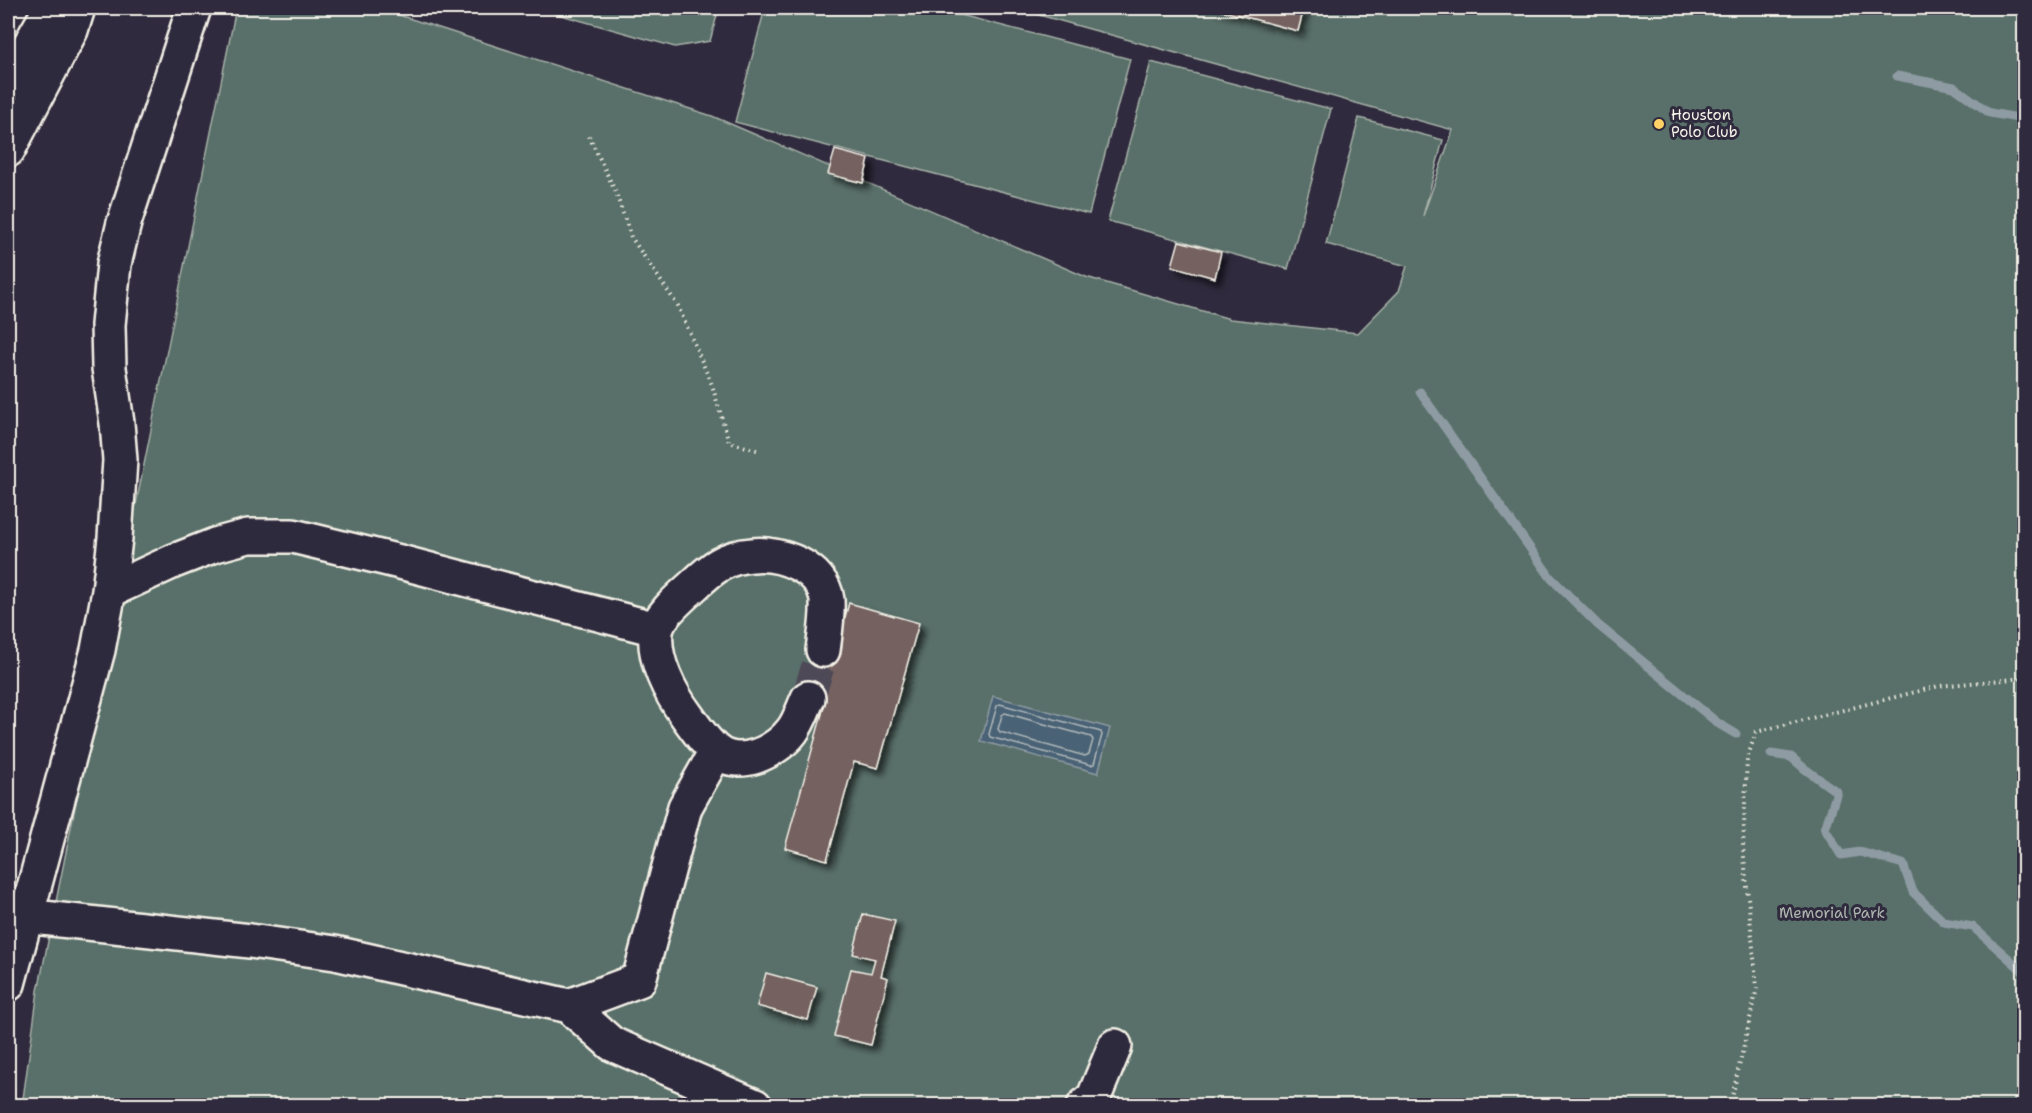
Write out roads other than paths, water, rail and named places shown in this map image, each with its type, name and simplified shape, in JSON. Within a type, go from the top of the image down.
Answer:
[{"type":"main road","points":[[8,83],[51,8]]},
{"type":"main road","points":[[8,150],[71,30],[78,8]]},
{"type":"main road","points":[[8,984],[98,650],[109,591],[120,460],[109,368],[108,325],[114,264],[124,223],[194,8]]},
{"type":"main road","points":[[109,591],[215,545],[248,536],[293,536],[656,629]]},
{"type":"main road","points":[[808,698],[792,731],[778,745],[757,756],[736,760],[716,752],[677,703],[657,653],[656,629],[681,598],[721,562],[739,556],[762,554],[788,559],[804,567],[820,580],[827,598],[827,623],[823,650]]},
{"type":"main road","points":[[569,1006],[639,980],[685,807],[716,752]]},
{"type":"main road","points":[[25,916],[250,941],[335,953],[569,1006],[612,1044],[755,1106]]},
{"type":"main road","points":[[1084,1106],[1094,1096],[1115,1046]]},
{"type":"water","points":[[993,696],[1110,728],[1098,773],[981,741]]},
{"type":"waterway","points":[[1897,76],[1954,87],[1990,113],[2024,119]]},
{"type":"waterway","points":[[1420,392],[1551,578],[1598,625],[1719,724],[1736,734]]},
{"type":"waterway","points":[[1771,754],[1791,757],[1837,792],[1825,829],[1841,855],[1860,852],[1903,864],[1913,892],[1944,922],[1973,927],[2024,972]]},
{"type":"tunnel","points":[[808,698],[823,650]]},
{"type":"place","name":"Houston Polo Club","points":[[1659,124]]},
{"type":"park label","name":"Memorial Park","points":[[1832,913]]}]
